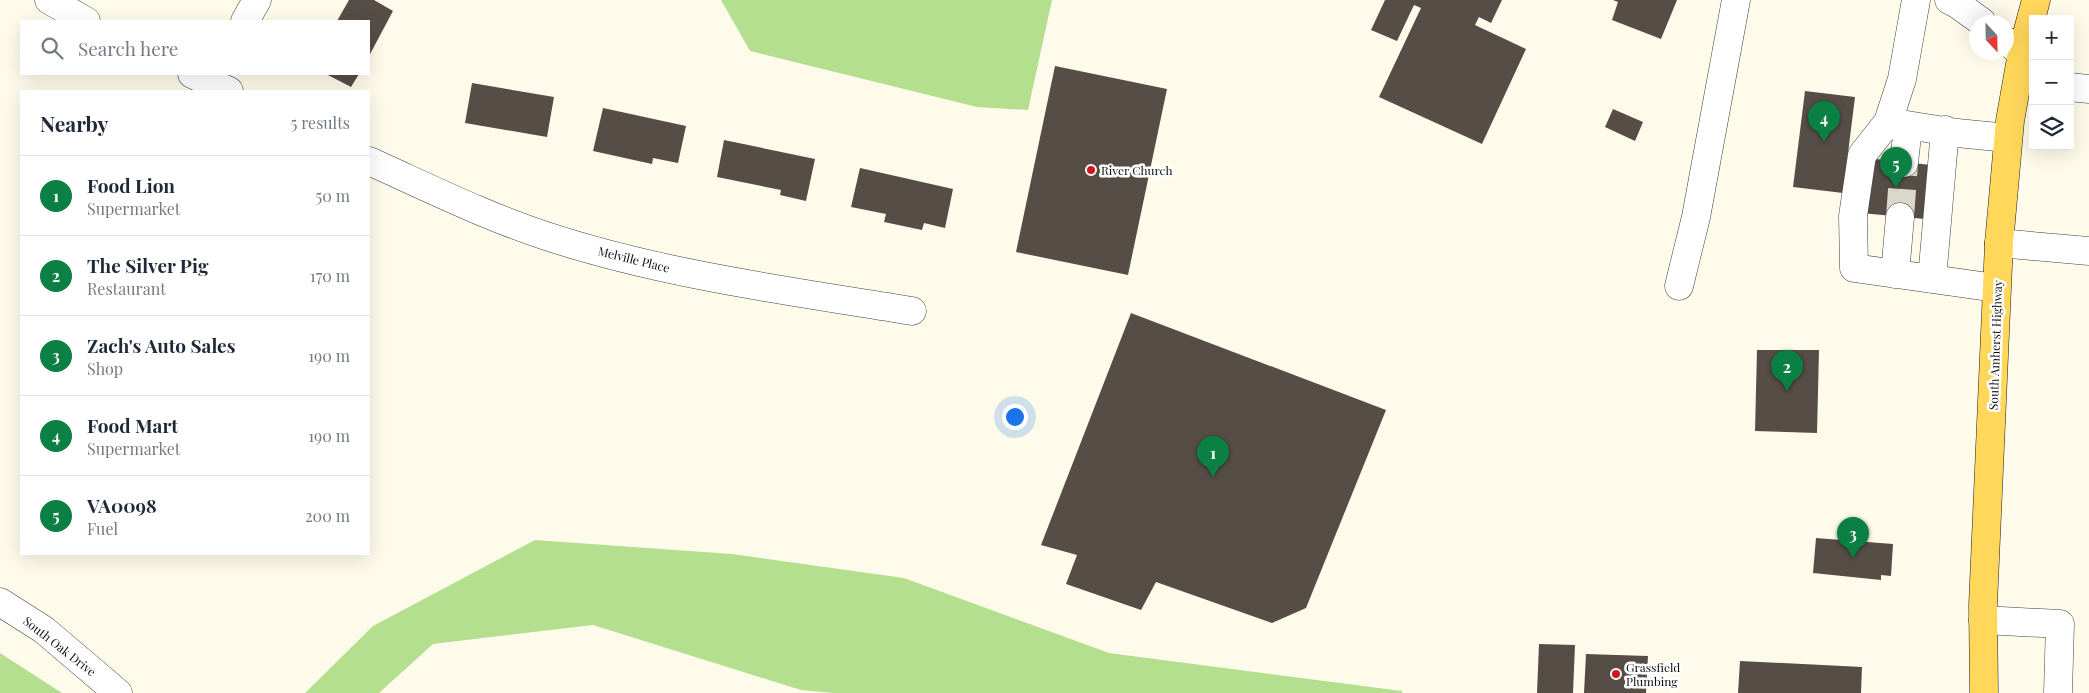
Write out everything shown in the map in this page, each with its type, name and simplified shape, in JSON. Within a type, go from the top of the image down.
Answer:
[{"type":"main road","name":"South Amherst Highway","points":[[1984,693],[1983,620],[1999,242],[2008,138],[2020,52],[2036,0]]},
{"type":"street","points":[[49,0],[84,20]]},
{"type":"street","points":[[246,20],[256,0]]},
{"type":"street","points":[[1679,286],[1696,217],[1736,0]]},
{"type":"street","points":[[1904,163],[1898,124],[1902,78],[1916,0]]},
{"type":"street","points":[[1949,0],[1972,15]]},
{"type":"street","points":[[2074,87],[2089,88]]},
{"type":"street","points":[[1996,288],[1854,268],[1853,216],[1862,155],[1898,124],[2008,138]]},
{"type":"street","points":[[1932,279],[1945,130]]},
{"type":"street","name":"Melville Place","points":[[370,161],[475,209],[546,236],[627,260],[756,286],[912,311]]},
{"type":"street","points":[[1895,274],[1900,217]]},
{"type":"street","points":[[1999,242],[2089,251]]},
{"type":"street","name":"South Oak Drive","points":[[0,602],[44,630],[118,693]]},
{"type":"street","points":[[1983,620],[2060,624],[2058,693]]},
{"type":"green space","points":[[721,0],[1052,0],[1028,110],[977,107],[750,51]]},
{"type":"green space","points":[[535,540],[732,554],[904,578],[1109,653],[1402,691],[1402,693],[833,693],[801,690],[593,625],[433,644],[379,693],[305,693],[373,626]]},
{"type":"green space","points":[[0,653],[62,693],[0,693]]},
{"type":"building","points":[[349,0],[374,0],[393,11],[370,54],[370,20],[338,20]]},
{"type":"building","points":[[1385,0],[1502,0],[1491,23],[1479,17],[1475,25],[1526,49],[1482,144],[1379,97],[1421,8],[1414,5],[1397,41],[1371,30]]},
{"type":"building","points":[[1613,0],[1677,0],[1661,39],[1612,20],[1618,2]]},
{"type":"building","name":"River Church","points":[[1055,66],[1167,89],[1128,275],[1016,252]]},
{"type":"building","points":[[328,75],[358,75],[351,87]]},
{"type":"building","points":[[472,83],[554,97],[547,137],[465,123]]},
{"type":"building","points":[[1805,91],[1855,97],[1843,193],[1793,187]]},
{"type":"building","points":[[603,108],[686,126],[678,163],[653,158],[652,164],[593,151]]},
{"type":"building","points":[[1613,109],[1643,122],[1635,141],[1605,127]]},
{"type":"building","points":[[724,140],[815,159],[806,201],[780,195],[781,190],[717,177]]},
{"type":"building","points":[[1867,158],[1931,165],[1925,219],[1861,213]]},
{"type":"building","points":[[860,168],[953,189],[945,228],[924,223],[922,230],[884,222],[886,214],[851,207]]},
{"type":"building","points":[[1131,313],[1386,410],[1306,608],[1272,623],[1156,582],[1141,610],[1066,584],[1077,555],[1041,545]]},
{"type":"building","points":[[1757,350],[1819,350],[1817,433],[1755,431]]},
{"type":"building","points":[[1816,538],[1893,544],[1891,576],[1881,575],[1881,580],[1813,573]]},
{"type":"building","points":[[1539,644],[1575,645],[1573,693],[1537,693]]},
{"type":"building","name":"Grassfield Plumbing","points":[[1586,654],[1648,656],[1646,693],[1584,693]]},
{"type":"building","points":[[1740,661],[1862,667],[1861,693],[1738,693]]},
{"type":"tunnel","points":[[1900,217],[1904,163]]},
{"type":"place","name":"Food Mart","points":[[1824,142]]},
{"type":"place","name":"River Church","points":[[1091,170]]},
{"type":"place","name":"VA0098","points":[[1896,188]]},
{"type":"place","name":"The Silver Pig","points":[[1787,391]]},
{"type":"place","name":"Food Lion","points":[[1213,477]]},
{"type":"place","name":"Zach's Auto Sales","points":[[1853,558]]},
{"type":"place","name":"Grassfield Plumbing","points":[[1616,674]]}]
